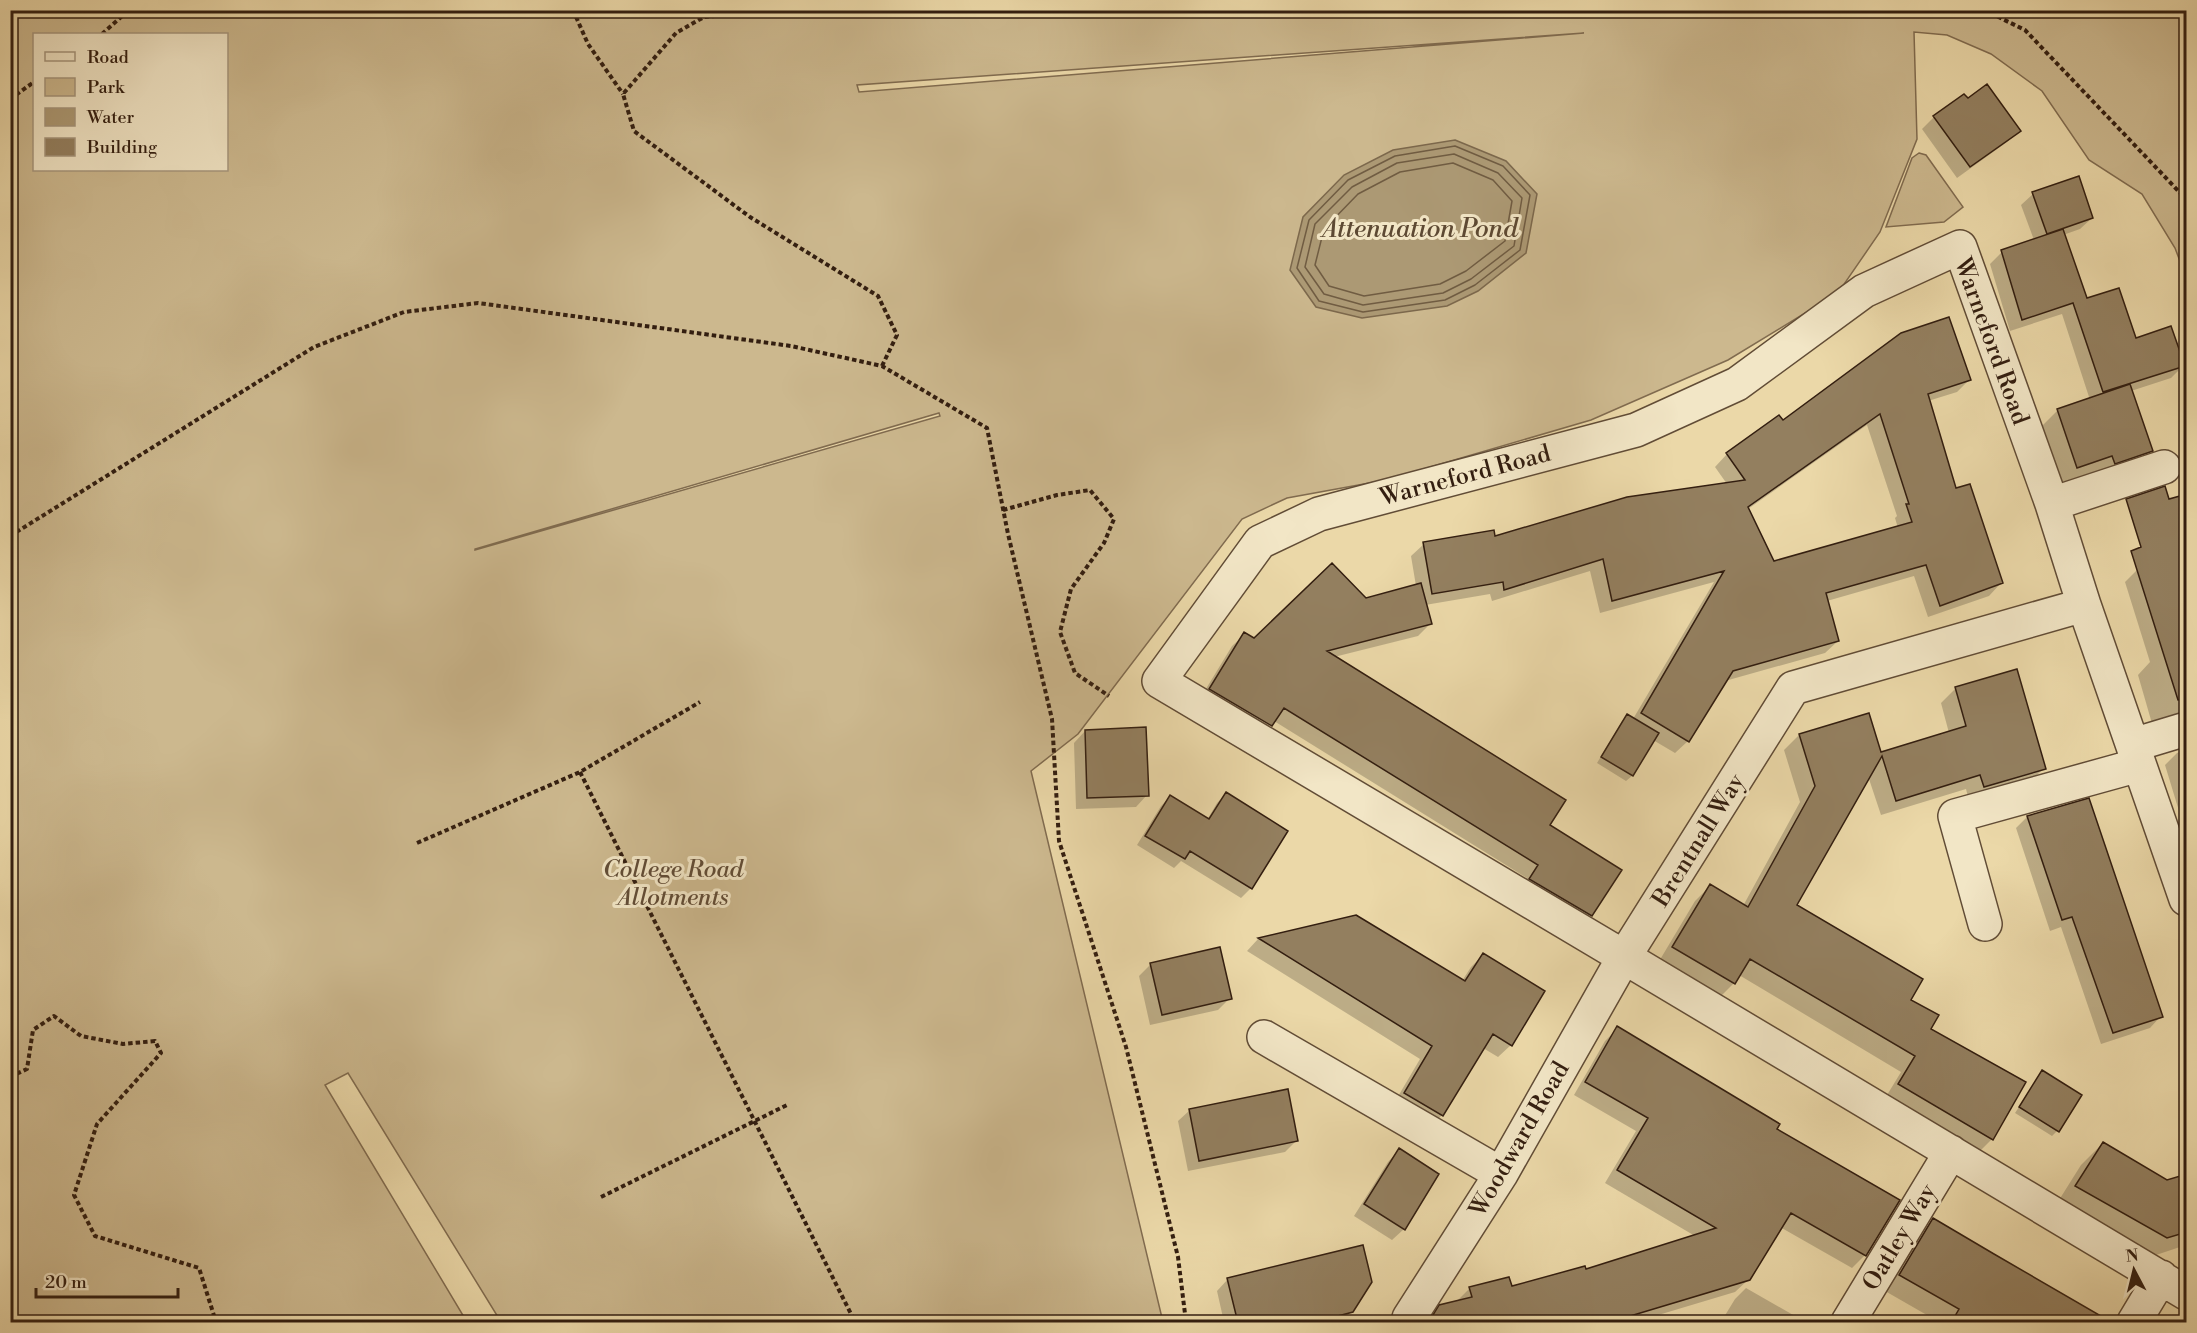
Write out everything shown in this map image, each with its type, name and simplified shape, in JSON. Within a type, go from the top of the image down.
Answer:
[{"type":"street","name":"Warneford Road","points":[[1624,957],[1159,681],[1260,542],[1320,514],[1636,430],[1737,384],[1864,291],[1960,247],[2052,504],[2084,605]]},
{"type":"street","points":[[2052,504],[2164,467]]},
{"type":"street","points":[[2084,605],[2187,899]]},
{"type":"street","name":"Brentnall Way","points":[[1624,957],[1793,688],[2084,605]]},
{"type":"street","points":[[1985,924],[1954,816],[2136,755],[2187,729]]},
{"type":"street","points":[[1624,957],[2174,1285],[2134,1323]]},
{"type":"street","name":"Woodward Road","points":[[1409,1318],[1501,1174],[1624,957]]},
{"type":"street","points":[[1264,1037],[1501,1174]]},
{"type":"street","name":"Oatley Way","points":[[1848,1323],[1951,1152]]},
{"type":"path","points":[[103,33],[129,10]]},
{"type":"path","points":[[573,10],[588,44],[623,94],[634,131],[750,217],[878,296],[897,335],[882,366]]},
{"type":"path","points":[[623,94],[676,33],[704,17],[764,11],[961,15],[1016,10]]},
{"type":"path","points":[[1984,10],[2025,30],[2187,199]]},
{"type":"path","points":[[10,99],[33,83]]},
{"type":"path","points":[[10,536],[314,347],[404,312],[478,303],[791,346],[882,366],[987,428],[1003,510],[1052,718],[1059,841],[1126,1047],[1178,1257],[1186,1323]]},
{"type":"path","points":[[1003,510],[1057,495],[1090,490],[1114,519],[1104,543],[1071,590],[1060,632],[1075,673],[1109,696]]},
{"type":"path","points":[[417,843],[580,772],[700,702]]},
{"type":"path","points":[[580,772],[855,1323]]},
{"type":"path","points":[[10,1077],[27,1069],[33,1030],[54,1016],[81,1036],[123,1044],[155,1041],[161,1053],[97,1124],[74,1195],[95,1236],[199,1268],[216,1323]]},
{"type":"path","points":[[601,1197],[789,1104]]},
{"type":"green space","name":"College Road Allotments","points":[[10,11],[2186,11],[2186,277],[2175,248],[2142,194],[2089,160],[2042,91],[1991,54],[1947,35],[1914,32],[1917,139],[1880,232],[1838,293],[1728,360],[1591,420],[1386,480],[1287,498],[1242,519],[1078,734],[1031,771],[1163,1322],[501,1322],[348,1073],[325,1085],[467,1322],[11,1322]],"holes":[[[1584,33],[859,92],[857,85]],[[939,413],[940,416],[475,550],[475,549]]]},
{"type":"green space","points":[[1919,153],[1926,155],[1963,207],[1944,222],[1886,227],[1912,158]]},
{"type":"water","name":"Attenuation Pond","points":[[1455,140],[1506,161],[1537,194],[1526,253],[1478,291],[1447,306],[1362,318],[1316,307],[1290,270],[1303,217],[1344,175],[1393,150]]},
{"type":"building","points":[[1987,84],[2021,131],[1970,167],[1933,116],[1964,94],[1968,98]]},
{"type":"building","points":[[2079,176],[2093,218],[2047,234],[2032,192]]},
{"type":"building","points":[[2063,229],[2087,298],[2119,288],[2136,338],[2171,326],[2185,366],[2103,392],[2073,303],[2022,320],[2001,250]]},
{"type":"building","points":[[1949,317],[1971,380],[1928,394],[1956,488],[1970,484],[2003,583],[1940,606],[1926,565],[1826,593],[1839,641],[1733,671],[1689,742],[1641,713],[1724,571],[1612,601],[1603,559],[1504,590],[1503,582],[1432,594],[1423,542],[1494,530],[1495,536],[1627,497],[1745,480],[1726,453],[1779,415],[1783,420],[1901,333]],"holes":[[[1880,414],[1909,504],[1906,504],[1912,522],[1774,561],[1748,507]]]},
{"type":"building","points":[[2130,384],[2153,451],[2115,464],[2112,456],[2077,468],[2057,409]]},
{"type":"building","points":[[2165,486],[2169,499],[2187,494],[2187,699],[2178,700],[2131,551],[2141,547],[2126,499]]},
{"type":"building","points":[[1332,563],[1366,598],[1421,583],[1432,624],[1327,651],[1566,800],[1550,825],[1622,870],[1592,916],[1529,879],[1538,865],[1284,708],[1272,726],[1209,689],[1244,632],[1254,638]]},
{"type":"building","points":[[2017,669],[2046,769],[1984,787],[1980,775],[1896,801],[1882,756],[1797,905],[1923,979],[1911,1000],[1939,1015],[1931,1029],[2026,1082],[1993,1140],[1898,1084],[1915,1056],[1750,959],[1735,984],[1672,947],[1710,884],[1748,907],[1815,786],[1799,734],[1869,713],[1881,752],[1966,726],[1955,687]]},
{"type":"building","points":[[1627,714],[1659,733],[1633,776],[1601,757]]},
{"type":"building","points":[[1146,727],[1149,796],[1087,798],[1085,730]]},
{"type":"building","points":[[1226,792],[1288,831],[1252,889],[1190,851],[1185,859],[1145,836],[1170,795],[1209,819]]},
{"type":"building","points":[[2089,798],[2163,1017],[2113,1033],[2072,917],[2062,920],[2027,816]]},
{"type":"building","points":[[1356,915],[1465,981],[1483,953],[1545,991],[1512,1046],[1493,1034],[1443,1116],[1404,1093],[1432,1046],[1258,938]]},
{"type":"building","points":[[1220,947],[1232,999],[1162,1015],[1150,963]]},
{"type":"building","points":[[1617,1026],[1780,1124],[1777,1129],[1900,1200],[1866,1256],[1791,1213],[1750,1280],[1607,1323],[1428,1323],[1439,1305],[1472,1297],[1469,1287],[1509,1277],[1512,1286],[1585,1266],[1586,1269],[1716,1228],[1617,1170],[1648,1118],[1585,1082]]},
{"type":"building","points":[[2042,1070],[2082,1095],[2059,1132],[2019,1107]]},
{"type":"building","points":[[1288,1089],[1298,1141],[1199,1161],[1189,1109]]},
{"type":"building","points":[[2103,1142],[2167,1180],[2187,1174],[2187,1232],[2167,1238],[2075,1186]]},
{"type":"building","points":[[1399,1148],[1439,1174],[1405,1230],[1364,1204]]},
{"type":"building","points":[[1933,1218],[2113,1323],[1951,1323],[1959,1309],[1899,1275]]},
{"type":"building","points":[[1363,1245],[1372,1282],[1353,1312],[1311,1323],[1238,1323],[1227,1278]]}]
